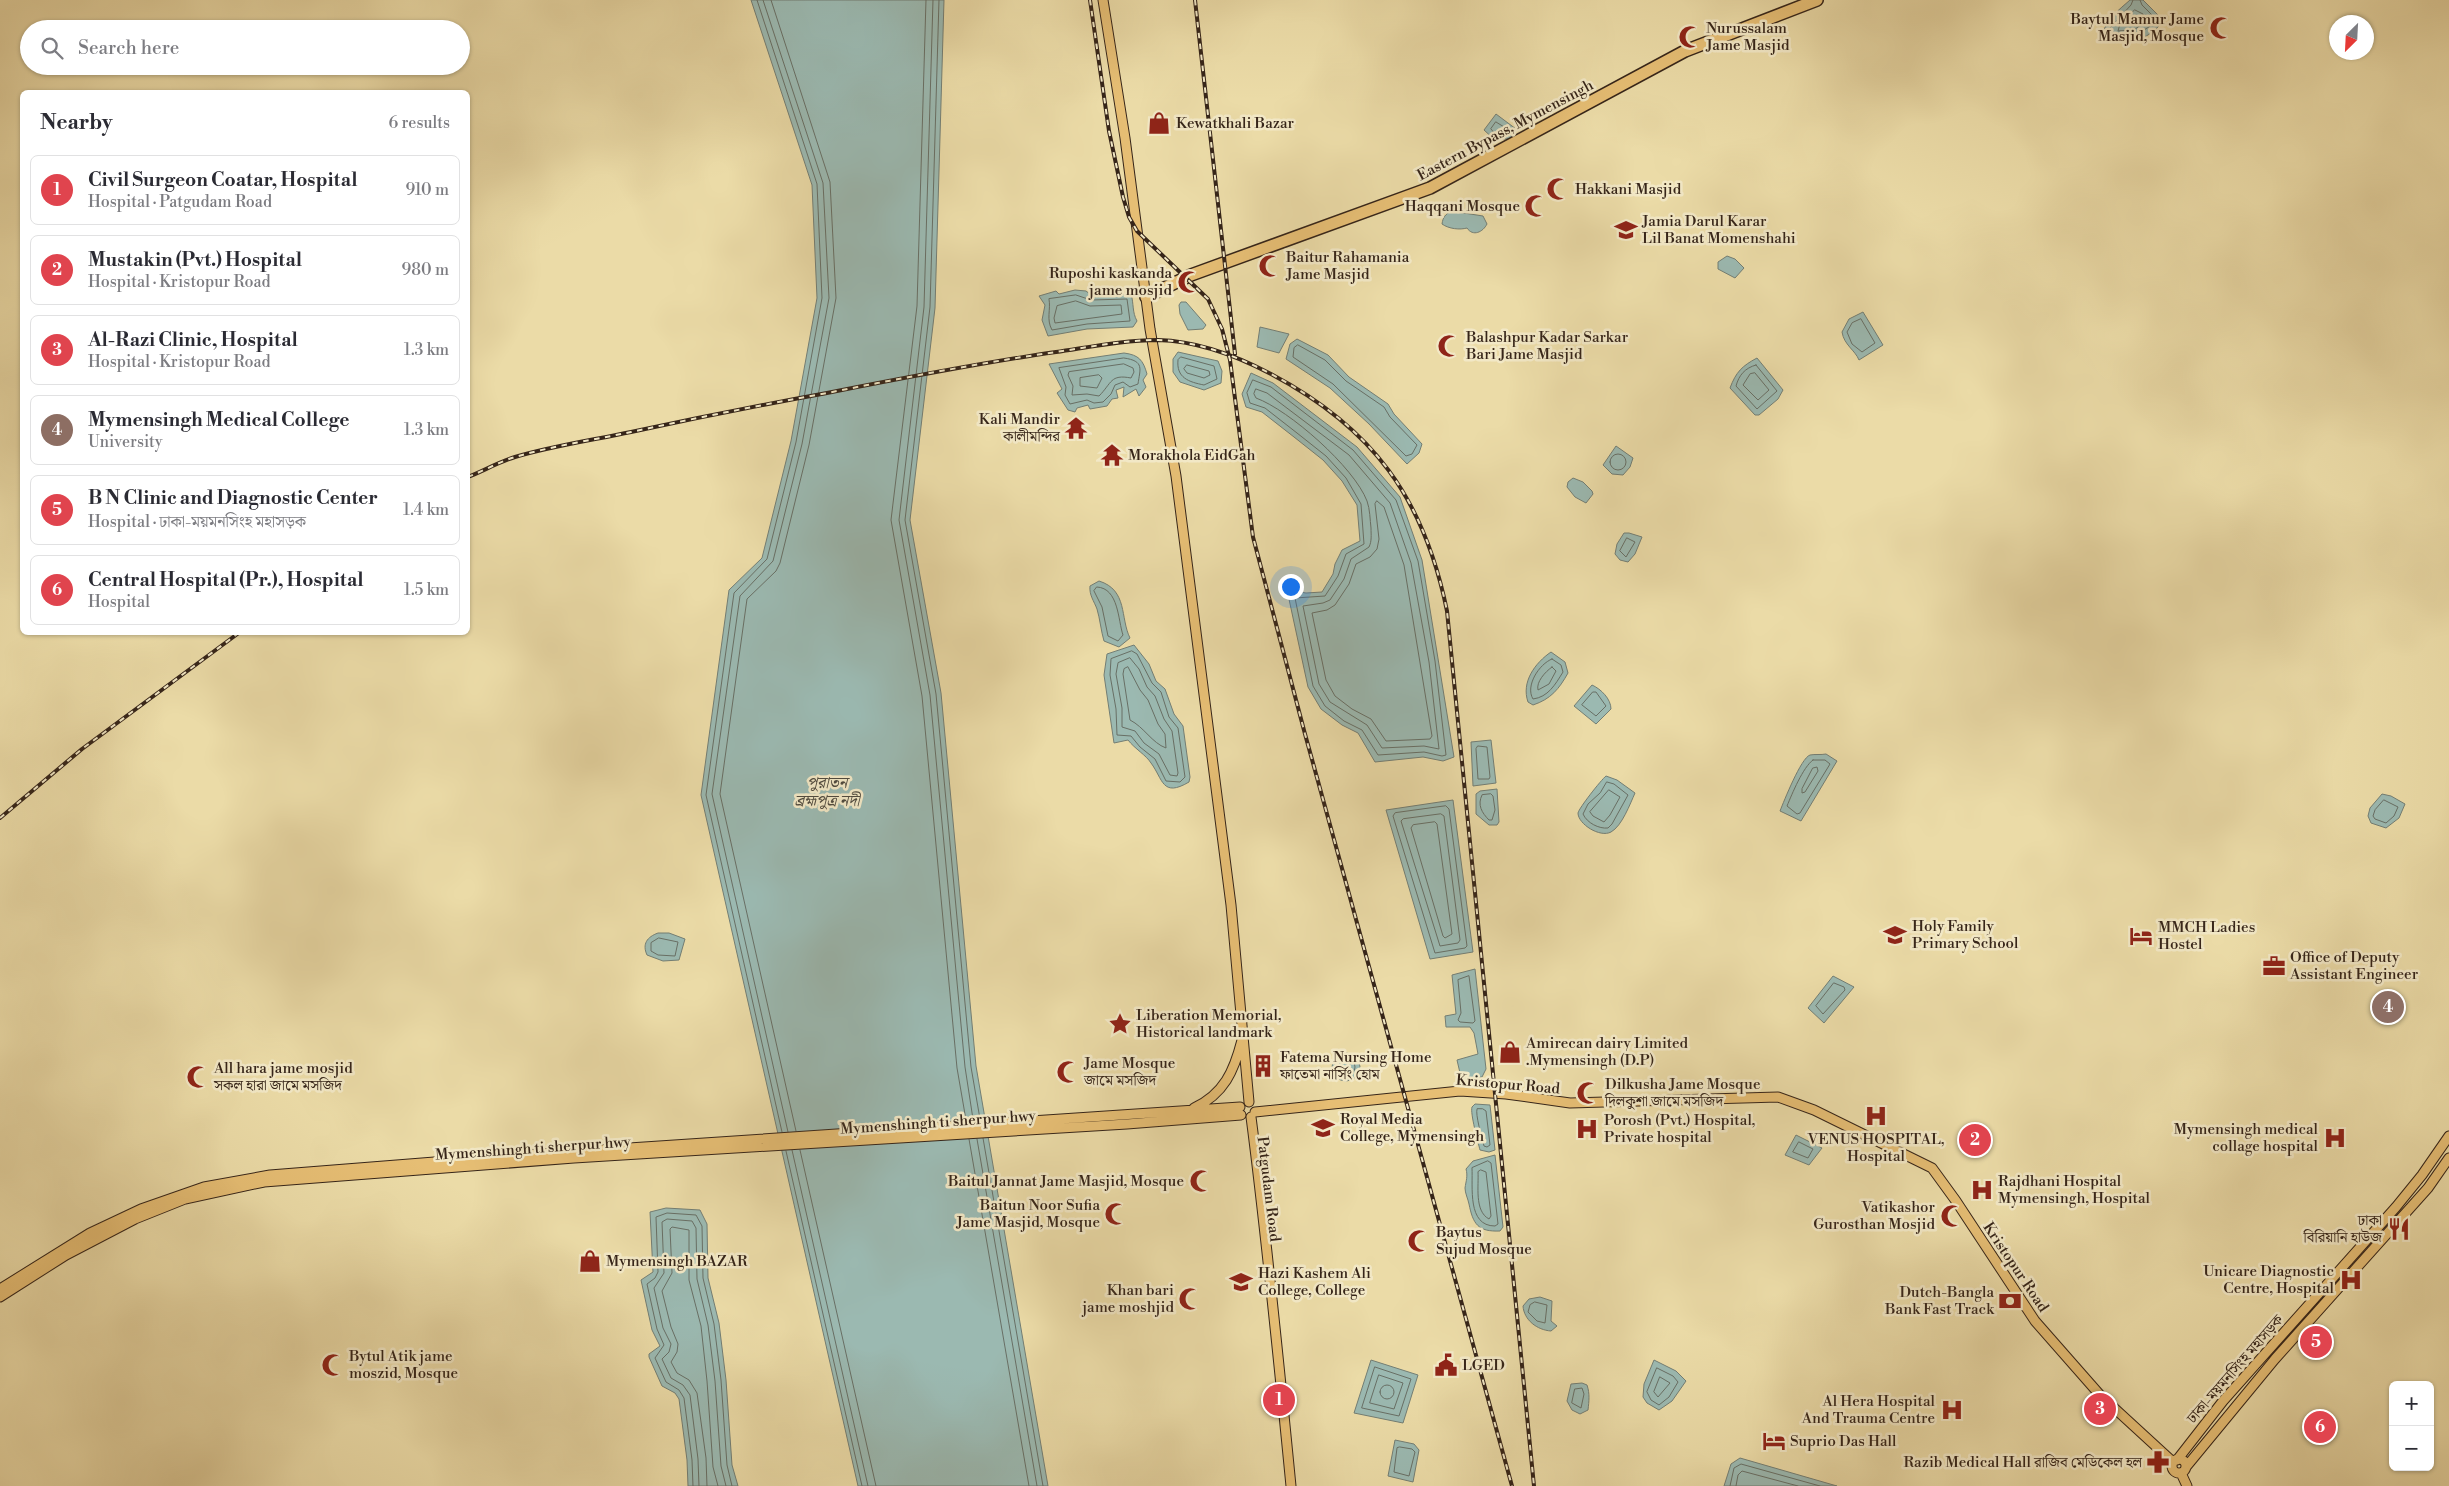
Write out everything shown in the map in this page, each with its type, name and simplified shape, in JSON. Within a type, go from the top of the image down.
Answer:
[{"type":"highway","name":"Eastern Bypass, Mymensingh","points":[[1146,296],[1191,275],[1430,188],[1685,51],[1817,0]]},
{"type":"main road","points":[[1104,0],[1146,296],[1177,486],[1230,905],[1244,1033],[1249,1102],[1253,1104],[1247,1114]]},
{"type":"main road","points":[[1189,1110],[1210,1100],[1226,1082],[1235,1064],[1244,1033]]},
{"type":"main road","name":"Kristopur Road","points":[[1095,1122],[1247,1114],[1460,1091],[1506,1094],[1570,1103],[1778,1097],[1814,1110],[1932,1168],[2035,1321],[2100,1395],[2175,1461],[2173,1470],[2183,1470]]},
{"type":"main road","name":"Kristopur Road","points":[[1095,1122],[1189,1110],[1247,1114]]},
{"type":"main road","name":"Patgudam Road","points":[[1247,1114],[1266,1279],[1271,1293],[1291,1486]]},
{"type":"main road","name":"Mymenshingh ti sherpur hwy","points":[[0,1289],[110,1222],[140,1208],[204,1187],[270,1174],[323,1169],[1095,1122]]},
{"type":"main road","name":"ঢাকা-ময়মনসিংহ মহাসড়ক","points":[[2175,1461],[2224,1401],[2396,1207],[2449,1136]]},
{"type":"main road","name":"Mymenshingh ti sherpur hwy","points":[[0,1297],[110,1231],[185,1199],[264,1182],[574,1155]]},
{"type":"main road","name":"ঢাকা-ময়মনসিংহ মহাসড়ক","points":[[2183,1470],[2275,1359],[2428,1188],[2449,1158]]},
{"type":"main road","points":[[2183,1470],[2187,1486]]},
{"type":"water","name":"পুরাতন ব্রহ্মপুত্র নদী","points":[[751,0],[944,0],[935,308],[910,520],[941,693],[976,1066],[1048,1486],[858,1486],[701,795],[729,590],[762,558],[791,441],[817,298],[812,185]]},
{"type":"water","points":[[2130,0],[2143,0],[2163,20],[2147,36],[2132,41],[2109,41],[2103,34],[2104,29],[2114,15]]},
{"type":"water","points":[[1496,114],[1516,129],[1514,137],[1496,141],[1484,130]]},
{"type":"water","points":[[1451,211],[1483,216],[1487,224],[1483,229],[1475,233],[1467,228],[1448,227],[1442,224],[1442,222]]},
{"type":"water","points":[[1727,256],[1735,259],[1744,268],[1735,278],[1718,269],[1718,262]]},
{"type":"water","points":[[1075,290],[1086,291],[1091,295],[1131,294],[1137,321],[1133,327],[1087,329],[1048,336],[1042,320],[1045,305],[1039,296],[1056,291],[1059,294]]},
{"type":"water","points":[[1181,302],[1186,302],[1206,325],[1203,329],[1188,330],[1180,314],[1179,305]]},
{"type":"water","points":[[1863,312],[1883,345],[1859,360],[1843,337],[1842,332],[1849,319]]},
{"type":"water","points":[[1260,327],[1289,334],[1279,353],[1257,347]]},
{"type":"water","points":[[1297,339],[1328,355],[1349,377],[1388,404],[1394,414],[1422,444],[1419,453],[1407,464],[1369,424],[1330,388],[1286,359],[1290,344]]},
{"type":"water","points":[[1178,352],[1218,361],[1222,371],[1221,383],[1204,390],[1180,382],[1173,372],[1173,359]]},
{"type":"water","points":[[1124,353],[1140,359],[1147,374],[1143,380],[1146,387],[1139,396],[1136,389],[1123,397],[1124,387],[1116,390],[1118,398],[1112,399],[1107,406],[1090,409],[1088,405],[1077,408],[1075,412],[1068,410],[1057,393],[1062,389],[1049,364]]},
{"type":"water","points":[[1757,358],[1783,390],[1778,399],[1759,415],[1755,415],[1730,388],[1740,370]]},
{"type":"water","points":[[1251,373],[1273,383],[1357,447],[1400,497],[1422,560],[1454,757],[1443,761],[1423,757],[1375,762],[1358,733],[1342,725],[1321,709],[1308,687],[1287,590],[1306,593],[1322,592],[1333,574],[1335,564],[1342,550],[1360,541],[1357,505],[1342,481],[1323,460],[1262,412],[1246,407],[1242,394]]},
{"type":"water","points":[[1616,446],[1633,458],[1630,467],[1623,475],[1612,474],[1603,465]]},
{"type":"water","points":[[1573,478],[1583,482],[1592,491],[1593,494],[1586,503],[1575,497],[1567,487],[1568,482]]},
{"type":"water","points":[[1624,533],[1642,537],[1635,554],[1628,562],[1620,560],[1615,554],[1617,544]]},
{"type":"water","points":[[1099,581],[1115,591],[1122,605],[1130,638],[1119,647],[1104,641],[1097,609],[1090,589],[1090,586]]},
{"type":"water","points":[[1134,645],[1149,664],[1156,681],[1165,689],[1174,714],[1183,726],[1190,777],[1189,782],[1180,786],[1173,788],[1164,784],[1149,760],[1128,740],[1114,743],[1104,675],[1107,654]]},
{"type":"water","points":[[1551,652],[1565,662],[1568,673],[1554,693],[1545,700],[1533,705],[1528,702],[1526,695],[1528,680],[1535,667]]},
{"type":"water","points":[[1592,685],[1605,695],[1611,705],[1611,709],[1596,724],[1574,706]]},
{"type":"water","points":[[1491,740],[1496,783],[1473,786],[1471,742]]},
{"type":"water","points":[[1826,754],[1837,761],[1801,821],[1780,811],[1793,780],[1806,758],[1810,755]]},
{"type":"water","points":[[1606,776],[1617,780],[1635,793],[1619,825],[1611,832],[1601,833],[1590,829],[1579,817],[1578,813],[1590,794]]},
{"type":"water","points":[[1497,789],[1499,822],[1497,825],[1489,825],[1476,814],[1476,794],[1480,791]]},
{"type":"water","points":[[2382,794],[2391,796],[2405,804],[2399,818],[2386,828],[2371,823],[2368,816],[2370,808]]},
{"type":"water","points":[[1453,800],[1473,952],[1430,959],[1386,810]]},
{"type":"water","points":[[658,933],[669,933],[685,939],[679,960],[663,961],[647,955],[646,941]]},
{"type":"water","points":[[1475,969],[1486,1069],[1482,1077],[1464,1079],[1460,1073],[1457,1060],[1478,1054],[1474,1033],[1470,1027],[1446,1027],[1445,1016],[1456,1014],[1452,975]]},
{"type":"water","points":[[1833,976],[1854,987],[1824,1023],[1808,1008]]},
{"type":"water","points":[[1346,1053],[1356,1057],[1360,1067],[1356,1077],[1346,1081],[1336,1077],[1332,1067],[1336,1057]]},
{"type":"water","points":[[1475,1104],[1490,1105],[1495,1150],[1489,1152],[1480,1150],[1472,1115],[1472,1107]]},
{"type":"water","points":[[1796,1135],[1822,1148],[1809,1165],[1785,1155]]},
{"type":"water","points":[[1495,1155],[1503,1227],[1500,1231],[1486,1230],[1475,1222],[1465,1188],[1466,1169],[1473,1161]]},
{"type":"water","points":[[666,1208],[700,1210],[707,1224],[708,1278],[719,1323],[726,1380],[732,1465],[738,1486],[688,1486],[687,1460],[679,1399],[675,1393],[662,1386],[649,1357],[649,1354],[660,1346],[652,1330],[641,1280],[653,1272],[650,1212]]},
{"type":"water","points":[[1540,1297],[1552,1301],[1551,1321],[1557,1326],[1551,1331],[1536,1326],[1529,1320],[1524,1311],[1523,1306],[1529,1299]]},
{"type":"water","points":[[1371,1360],[1418,1375],[1403,1423],[1354,1413]]},
{"type":"water","points":[[1654,1360],[1676,1371],[1686,1381],[1672,1401],[1659,1410],[1647,1403],[1643,1397],[1644,1384]]},
{"type":"water","points":[[1582,1383],[1587,1385],[1589,1401],[1588,1410],[1580,1414],[1572,1410],[1567,1401],[1571,1384]]},
{"type":"water","points":[[1395,1440],[1414,1444],[1419,1450],[1413,1482],[1388,1476]]},
{"type":"water","points":[[1740,1458],[1837,1486],[1724,1486],[1731,1464]]},
{"type":"railway","points":[[1090,0],[1109,131],[1129,217],[1137,231],[1208,299],[1222,329],[1230,360],[1253,537],[1305,734],[1512,1486]]},
{"type":"railway","points":[[1195,0],[1235,354]]},
{"type":"railway","points":[[470,476],[503,461],[558,446],[913,376],[1027,356],[1145,340],[1173,341],[1202,346],[1258,367],[1307,395],[1338,418],[1365,443],[1389,470],[1408,501],[1424,534],[1437,571],[1447,611],[1534,1486]]},
{"type":"railway","points":[[0,818],[82,749],[236,635]]},
{"type":"place","name":"Baytul Mamur Jame Masjid, Mosque","points":[[2221,28]]},
{"type":"place","name":"Nurussalam Jame Masjid","points":[[1690,37]]},
{"type":"place","name":"Kewatkhali Bazar","points":[[1159,123]]},
{"type":"place","name":"Hakkani Masjid","points":[[1558,189]]},
{"type":"place","name":"Haqqani Mosque","points":[[1536,206]]},
{"type":"place","name":"Jamia Darul Karar Lil Banat Momenshahi","points":[[1626,230]]},
{"type":"place","name":"Baitur Rahamania Jame Masjid","points":[[1270,266]]},
{"type":"place","name":"Ruposhi kaskanda jame mosjid","points":[[1189,282]]},
{"type":"place","name":"Balashpur Kadar Sarkar Bari Jame Masjid","points":[[1449,346]]},
{"type":"place","name":"Kali Mandir কালীমন্দির","points":[[1076,428]]},
{"type":"place","name":"Morakhola EidGah","points":[[1112,455]]},
{"type":"place","name":"Holy Family Primary School","points":[[1895,935]]},
{"type":"place","name":"MMCH Ladies Hostel","points":[[2141,936]]},
{"type":"place","name":"Office of Deputy Assistant Engineer","points":[[2274,966]]},
{"type":"place","name":"Mymensingh Medical College","points":[[2388,1007]]},
{"type":"place","name":"Liberation Memorial, Historical landmark","points":[[1120,1024]]},
{"type":"place","name":"Amirecan dairy Limited .Mymensingh (D.P)","points":[[1510,1052]]},
{"type":"place","name":"Fatema Nursing Home ফাতেমা নার্সিং হোম","points":[[1263,1066]]},
{"type":"place","name":"Jame Mosque জামে মসজিদ","points":[[1068,1072]]},
{"type":"place","name":"All hara jame mosjid সকল হারা জামে মসজিদ","points":[[198,1077]]},
{"type":"place","name":"Dilkusha Jame Mosque দিলকুশা জামে মসজিদ","points":[[1588,1093]]},
{"type":"place","name":"VENUS HOSPITAL, Hospital","points":[[1876,1116]]},
{"type":"place","name":"Royal Media College, Mymensingh","points":[[1323,1128]]},
{"type":"place","name":"Porosh (Pvt.) Hospital, Private hospital","points":[[1587,1129]]},
{"type":"place","name":"Mymensingh medical collage hospital","points":[[2335,1138]]},
{"type":"place","name":"Mustakin (Pvt.) Hospital","points":[[1975,1140]]},
{"type":"place","name":"Baitul Jannat Jame Masjid, Mosque","points":[[1201,1181]]},
{"type":"place","name":"Rajdhani Hospital Mymensingh, Hospital","points":[[1982,1190]]},
{"type":"place","name":"Baitun Noor Sufia Jame Masjid, Mosque","points":[[1116,1214]]},
{"type":"place","name":"Vatikashor Gurosthan Mosjid","points":[[1952,1216]]},
{"type":"place","name":"ঢাকা বিরিয়ানি হাউজ","points":[[2399,1229]]},
{"type":"place","name":"Baytus Sujud Mosque","points":[[1419,1241]]},
{"type":"place","name":"Mymensingh BAZAR","points":[[590,1261]]},
{"type":"place","name":"Unicare Diagnostic Centre, Hospital","points":[[2351,1280]]},
{"type":"place","name":"Hazi Kashem Ali College, College","points":[[1241,1282]]},
{"type":"place","name":"Khan bari jame moshjid","points":[[1190,1299]]},
{"type":"place","name":"Dutch-Bangla Bank Fast Track","points":[[2010,1301]]},
{"type":"place","name":"B N Clinic and Diagnostic Center","points":[[2316,1342]]},
{"type":"place","name":"Bytul Atik jame moszid, Mosque","points":[[333,1365]]},
{"type":"place","name":"LGED","points":[[1446,1365]]},
{"type":"place","name":"Civil Surgeon Coatar, Hospital","points":[[1279,1400]]},
{"type":"place","name":"Al-Razi Clinic, Hospital","points":[[2100,1409]]},
{"type":"place","name":"Al Hera Hospital And Trauma Centre","points":[[1952,1410]]},
{"type":"place","name":"Central Hospital (Pr.), Hospital","points":[[2320,1427]]},
{"type":"place","name":"Suprio Das Hall","points":[[1774,1441]]},
{"type":"place","name":"Razib Medical Hall রাজিব মেডিকেল হল","points":[[2158,1462]]}]
